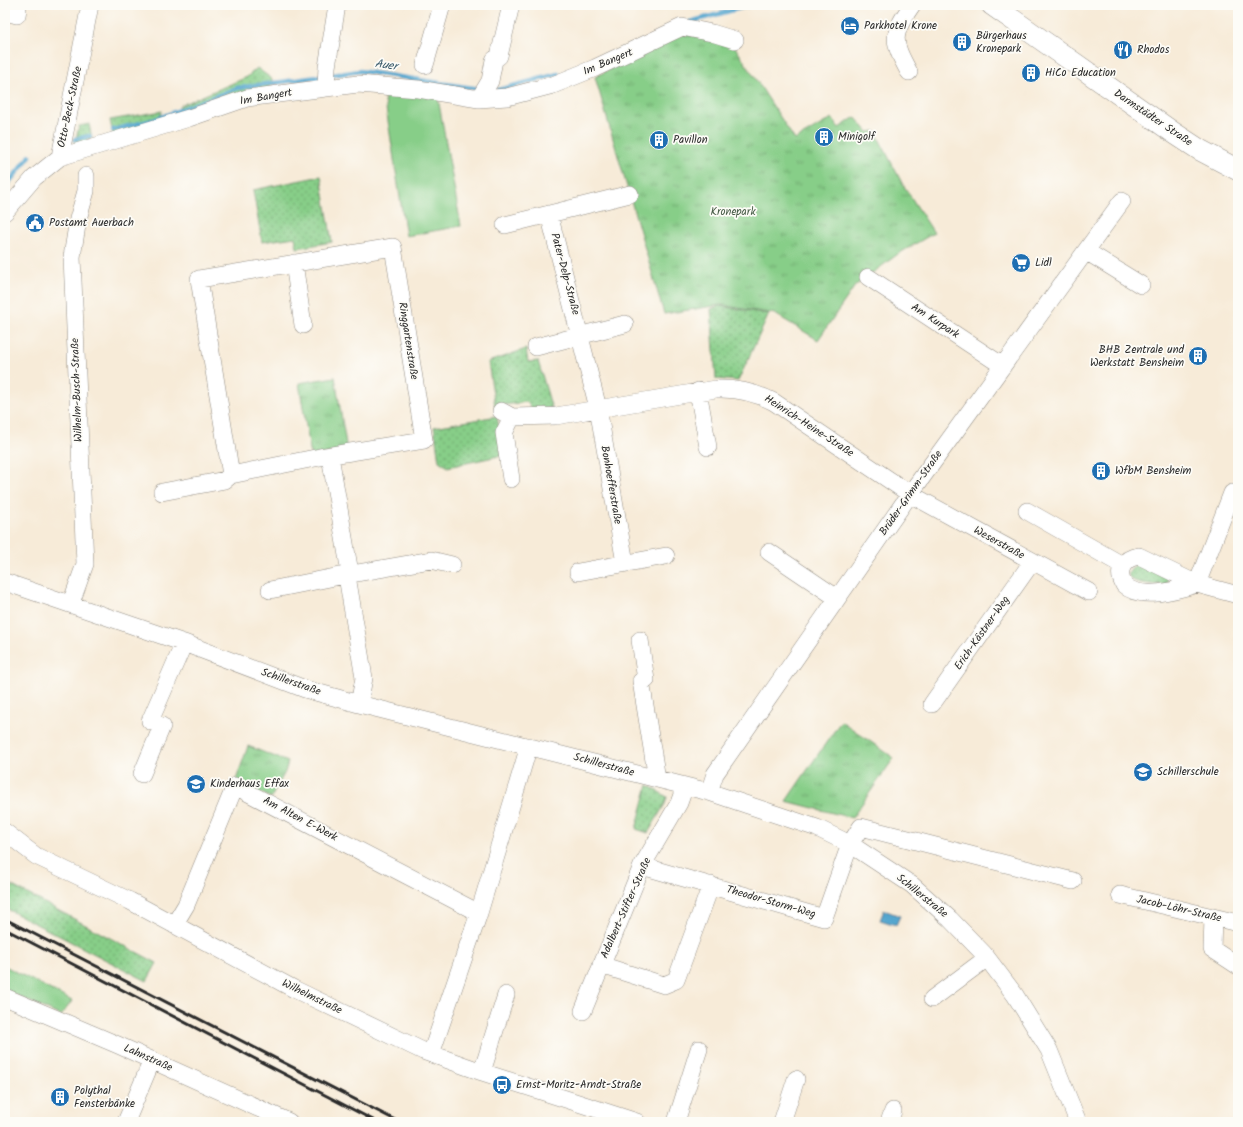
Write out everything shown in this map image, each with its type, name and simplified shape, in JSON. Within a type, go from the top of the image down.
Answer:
[{"type":"main road","name":"Darmstädter Straße","points":[[1005,9],[1174,133],[1200,150],[1238,170]]},
{"type":"street","name":"Otto-Beck-Straße","points":[[5,212],[34,178],[60,157],[90,5]]},
{"type":"street","points":[[327,78],[337,5]]},
{"type":"street","points":[[425,65],[442,5]]},
{"type":"street","points":[[483,92],[490,81],[494,60],[499,56],[511,5]]},
{"type":"street","points":[[909,72],[897,51],[895,33],[900,21],[912,5]]},
{"type":"street","name":"Im Bangert","points":[[60,157],[189,118],[247,98],[327,78],[358,84],[483,92],[507,97],[553,85],[606,64],[682,27],[712,33],[735,40]]},
{"type":"street","name":"Wilhelm-Busch-Straße","points":[[71,603],[85,564],[72,257],[78,219],[86,184]]},
{"type":"street","points":[[505,225],[630,194]]},
{"type":"street","name":"Brüder-Grimm-Straße","points":[[709,792],[715,774],[837,598],[910,494],[1122,201]]},
{"type":"street","name":"Pater-Delp-Straße","points":[[549,214],[581,335],[598,408]]},
{"type":"street","name":"Ringgartenstraße","points":[[162,492],[225,480],[231,475],[424,440],[393,247],[199,279],[231,475]]},
{"type":"street","points":[[1086,251],[1141,285]]},
{"type":"street","points":[[294,263],[303,324]]},
{"type":"street","name":"Am Kurpark","points":[[868,277],[1003,366]]},
{"type":"street","points":[[536,347],[625,324]]},
{"type":"street","name":"Heinrich-Heine-Straße","points":[[512,479],[504,433],[506,414],[556,416],[698,391],[732,388],[760,394],[774,402],[910,494]]},
{"type":"street","points":[[698,391],[708,447]]},
{"type":"street","name":"Bonhoefferstraße","points":[[598,408],[625,563]]},
{"type":"street","points":[[330,456],[349,567],[348,582],[364,678],[359,704]]},
{"type":"street","points":[[1197,584],[1232,493]]},
{"type":"street","name":"Weserstraße","points":[[910,494],[1089,592]]},
{"type":"street","points":[[1027,511],[1122,565]]},
{"type":"street","points":[[769,552],[837,598]]},
{"type":"street","points":[[578,572],[666,556]]},
{"type":"street","points":[[1197,584],[1166,593],[1137,592],[1124,586],[1120,573],[1122,565],[1127,559],[1139,556],[1197,584],[1238,595]]},
{"type":"street","points":[[270,590],[348,574],[431,560],[452,565]]},
{"type":"street","name":"Erich-Kästner-Weg","points":[[932,704],[1032,562]]},
{"type":"street","name":"Schillerstraße","points":[[5,582],[71,603],[184,643],[305,689],[709,792],[817,828],[850,844],[912,885],[950,919],[987,958],[1015,995],[1049,1050],[1078,1122]]},
{"type":"street","points":[[640,640],[646,680],[641,681],[657,779]]},
{"type":"street","points":[[142,774],[162,726],[150,721],[184,643]]},
{"type":"street","points":[[431,1054],[479,913],[529,746]]},
{"type":"street","name":"Am Alten E-Werk","points":[[174,925],[186,905],[235,786],[479,913]]},
{"type":"street","name":"Adalbert-Stifter-Straße","points":[[583,1011],[642,866],[679,803],[685,786]]},
{"type":"street","points":[[850,844],[861,827],[1072,881]]},
{"type":"street","name":"Wilhelmstraße","points":[[5,832],[36,856],[88,879],[294,989],[431,1054],[637,1122]]},
{"type":"street","name":"Theodor-Storm-Weg","points":[[642,866],[824,918],[850,844]]},
{"type":"street","points":[[601,965],[664,985],[676,980],[711,885]]},
{"type":"street","name":"Jacob-Löhr-Straße","points":[[1120,895],[1238,923]]},
{"type":"street","points":[[1213,918],[1212,949],[1238,966]]},
{"type":"street","points":[[932,999],[987,958]]},
{"type":"street","points":[[482,1072],[506,995]]},
{"type":"street","name":"Lahnstraße","points":[[5,997],[152,1060],[272,1118],[289,1122]]},
{"type":"street","points":[[676,1122],[700,1049]]},
{"type":"street","points":[[126,1122],[152,1060]]},
{"type":"street","points":[[782,1122],[796,1079]]},
{"type":"green space","name":"Kronepark","points":[[680,32],[735,47],[795,140],[832,118],[839,128],[855,117],[868,132],[875,131],[902,183],[934,233],[898,254],[855,286],[818,340],[775,314],[720,305],[664,314],[595,77]]},
{"type":"green space","points":[[257,68],[272,79],[271,87],[182,114],[179,106],[247,77]]},
{"type":"green space","points":[[383,89],[438,98],[461,226],[406,236]]},
{"type":"green space","points":[[162,111],[157,123],[113,135],[110,120]]},
{"type":"green space","points":[[89,124],[92,139],[77,144],[75,143],[79,126]]},
{"type":"green space","points":[[321,176],[332,242],[297,248],[295,237],[262,242],[253,190]]},
{"type":"green space","points":[[719,306],[769,314],[738,381],[716,379],[711,309]]},
{"type":"green space","points":[[526,349],[528,362],[538,361],[552,409],[533,411],[527,402],[495,406],[488,362]]},
{"type":"green space","points":[[335,377],[347,450],[311,456],[299,383]]},
{"type":"green space","points":[[497,416],[503,455],[448,467],[439,461],[434,427]]},
{"type":"green space","points":[[1136,565],[1145,566],[1155,570],[1169,581],[1164,585],[1137,582],[1129,576],[1130,571]]},
{"type":"green space","points":[[841,721],[894,758],[852,818],[786,801]]},
{"type":"green space","points":[[248,746],[288,762],[285,772],[271,798],[236,780]]},
{"type":"green space","points":[[648,785],[667,797],[665,804],[648,833],[636,829]]},
{"type":"green space","points":[[5,882],[157,963],[147,981],[5,908]]},
{"type":"green space","points":[[5,966],[72,1001],[61,1016],[5,990]]},
{"type":"water","points":[[884,910],[900,916],[896,925],[880,920]]},
{"type":"waterway","name":"Auer","points":[[690,22],[751,5]]},
{"type":"waterway","name":"Auer","points":[[113,130],[153,120],[237,88],[360,71],[480,89]]},
{"type":"waterway","name":"Auer","points":[[498,90],[558,74]]},
{"type":"waterway","name":"Auer","points":[[75,139],[90,136]]},
{"type":"waterway","name":"Auer","points":[[5,187],[30,156]]},
{"type":"railway","points":[[5,919],[399,1122]]},
{"type":"railway","points":[[5,929],[377,1122]]},
{"type":"place","name":"Parkhotel Krone","points":[[850,26]]},
{"type":"place","name":"Bürgerhaus Kronepark","points":[[962,42]]},
{"type":"place","name":"Rhodos","points":[[1123,50]]},
{"type":"place","name":"HiCo Education","points":[[1031,73]]},
{"type":"place","name":"Minigolf","points":[[824,137]]},
{"type":"place","name":"Pavillon","points":[[659,140]]},
{"type":"place","name":"Postamt Auerbach","points":[[35,223]]},
{"type":"place","name":"Lidl","points":[[1021,263]]},
{"type":"place","name":"BHB Zentrale und Werkstatt Bensheim","points":[[1198,356]]},
{"type":"place","name":"WfbM Bensheim","points":[[1101,471]]},
{"type":"place","name":"Schillerschule","points":[[1143,772]]},
{"type":"place","name":"Kinderhaus Effax","points":[[196,784]]},
{"type":"place","name":"Ernst-Moritz-Arndt-Straße","points":[[502,1085]]},
{"type":"place","name":"Polythal Fensterbänke","points":[[60,1097]]}]
